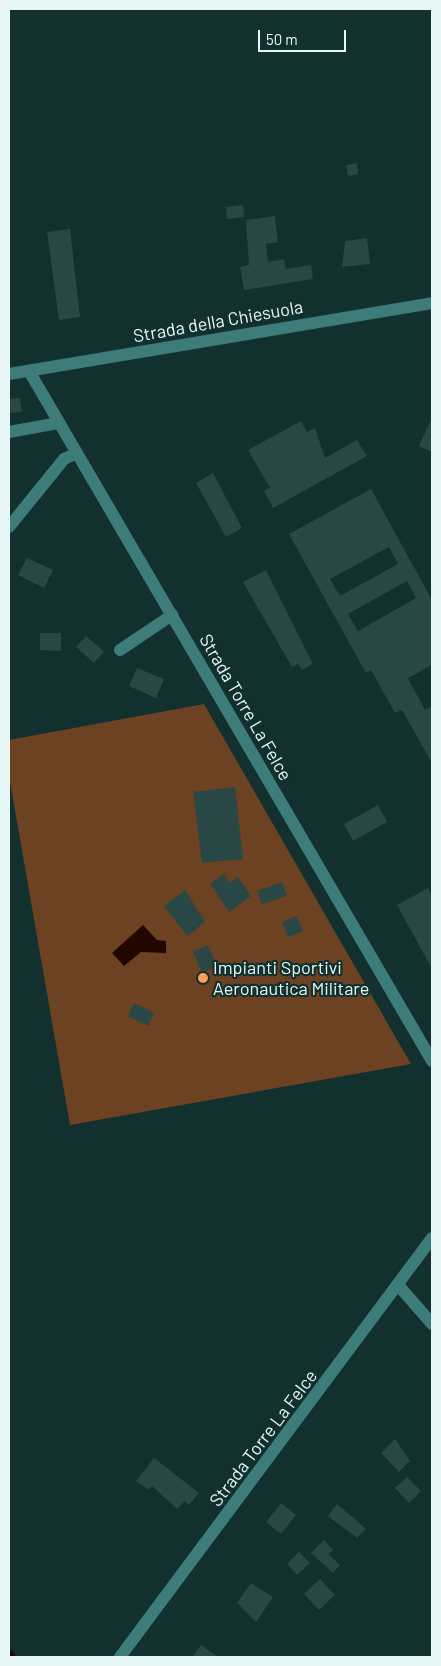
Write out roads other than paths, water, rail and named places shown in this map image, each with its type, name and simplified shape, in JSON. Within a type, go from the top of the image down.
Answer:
[{"type":"street","name":"Strada della Chiesuola","points":[[9,374],[432,303]]},
{"type":"street","name":"Strada Torre La Felce","points":[[29,371],[432,1061]]},
{"type":"street","points":[[9,432],[60,423]]},
{"type":"street","points":[[9,528],[64,460],[77,453]]},
{"type":"street","points":[[120,650],[172,614]]},
{"type":"street","name":"Strada Torre La Felce","points":[[120,1657],[399,1286],[432,1238]]},
{"type":"street","points":[[399,1286],[432,1324]]},
{"type":"place","name":"Impianti Sportivi Aeronautica Militare","points":[[203,978]]}]
